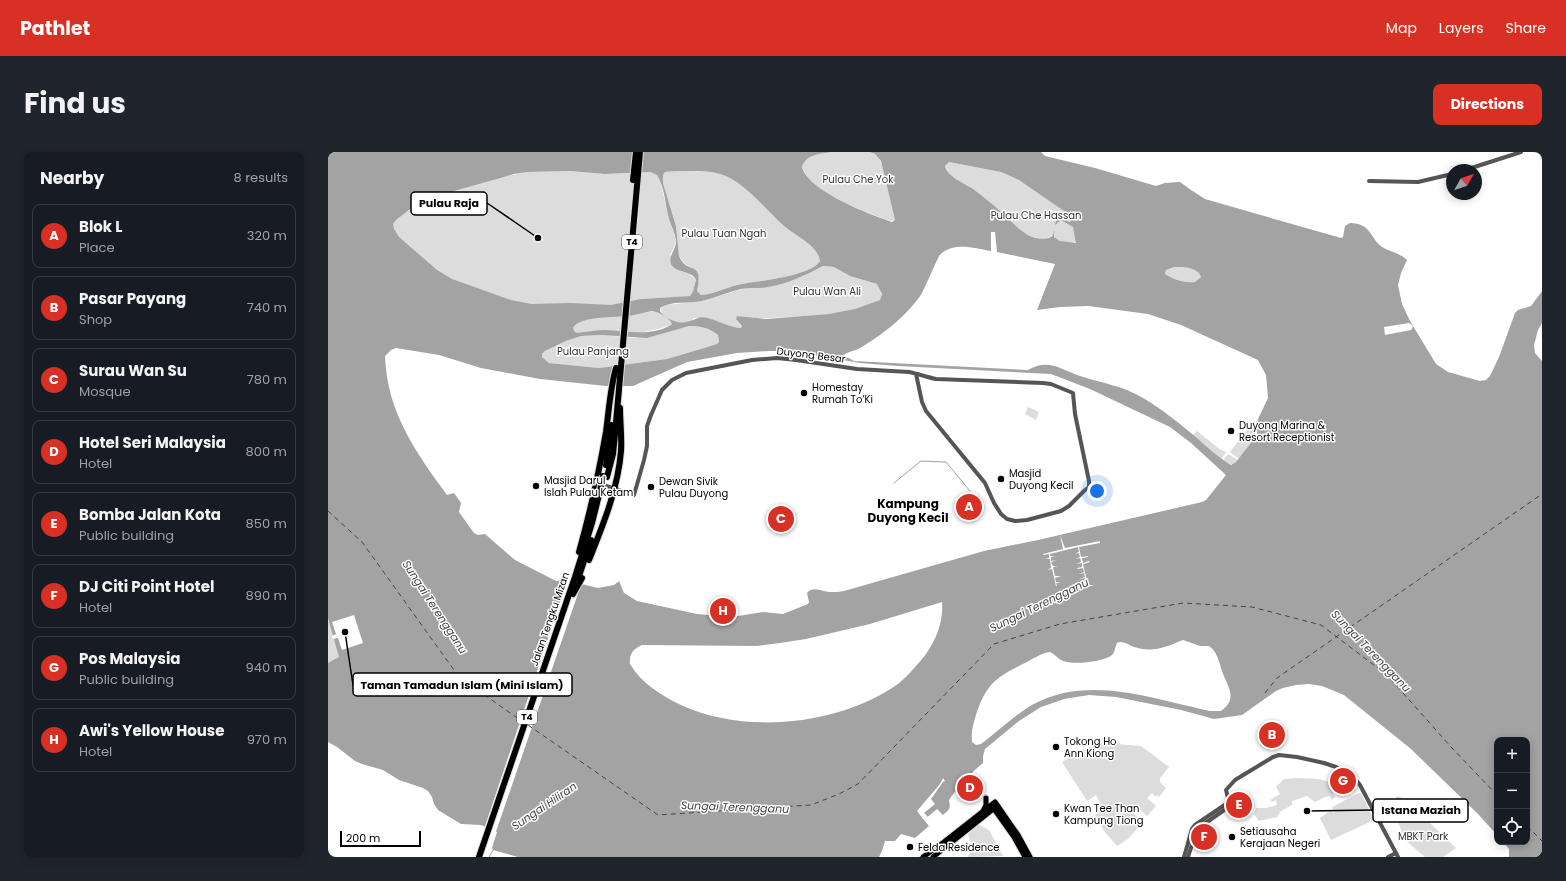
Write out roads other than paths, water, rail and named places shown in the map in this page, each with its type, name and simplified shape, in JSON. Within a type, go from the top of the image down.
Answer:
[{"type":"highway","name":"T4","points":[[614,411],[621,360],[636,152]]},
{"type":"highway","name":"T4","points":[[634,192],[640,152]]},
{"type":"highway","name":"T4","points":[[583,558],[613,449],[616,368],[626,293]]},
{"type":"highway","points":[[583,558],[595,483],[614,411]]},
{"type":"highway","points":[[583,558],[605,520],[614,489],[621,453],[622,434],[614,411]]},
{"type":"highway","name":"Jalan Tengku Mizan","points":[[479,857],[575,577],[573,570],[583,558]]},
{"type":"highway","name":"Jalan Tengku Mizan","points":[[483,857],[573,594],[583,558]]},
{"type":"main road","points":[[985,813],[986,798]]},
{"type":"main road","points":[[933,857],[994,805]]},
{"type":"main road","points":[[994,805],[999,816],[1025,857]]},
{"type":"main road","points":[[994,805],[1018,835],[1030,857]]},
{"type":"main road","points":[[923,857],[985,813],[999,816]]},
{"type":"street","points":[[1482,165],[1521,152]]},
{"type":"street","points":[[1369,181],[1418,182],[1446,175]]},
{"type":"street","name":"Duyong Besar","points":[[614,489],[634,495],[646,452],[646,426],[660,393],[672,380],[686,373],[752,360],[782,358],[916,374],[936,379],[1051,384],[1073,393],[1075,414],[1089,487],[1069,506],[1061,510],[1032,519],[1015,521],[1007,519],[1001,514],[990,497],[985,483],[926,411],[922,402],[916,374]]},
{"type":"street","points":[[595,483],[614,489]]},
{"type":"street","points":[[1229,804],[1226,790],[1235,780],[1273,757],[1286,755],[1324,763],[1355,779],[1363,790],[1396,855],[1388,857]]},
{"type":"street","points":[[1184,857],[1192,829],[1195,825],[1229,804]]},
{"type":"street","points":[[1188,857],[1197,829],[1229,804]]},
{"type":"water","name":"Sungai Terengganu","points":[[328,152],[831,152],[814,155],[807,159],[802,167],[807,176],[815,185],[827,193],[855,207],[892,222],[895,220],[881,161],[875,154],[870,152],[1041,152],[1045,156],[1095,168],[1156,186],[1165,183],[1180,182],[1205,199],[1341,238],[1343,237],[1345,226],[1350,223],[1362,225],[1382,247],[1407,260],[1401,273],[1398,285],[1402,304],[1410,321],[1436,364],[1448,372],[1480,381],[1486,380],[1490,376],[1499,357],[1515,313],[1518,310],[1531,306],[1542,291],[1542,323],[1538,330],[1534,345],[1535,353],[1542,361],[1542,857],[1509,857],[1509,849],[1506,845],[1530,845],[1530,737],[1494,737],[1494,832],[1478,814],[1411,749],[1344,695],[1322,686],[1309,684],[1296,685],[1276,691],[1242,715],[1214,719],[1181,710],[1116,697],[1089,695],[1064,699],[1041,707],[1019,721],[985,749],[983,763],[951,797],[949,801],[950,808],[947,812],[943,815],[937,809],[924,820],[929,826],[915,838],[901,834],[895,841],[885,841],[879,857],[518,857],[493,850],[492,848],[497,832],[481,825],[461,824],[438,810],[428,791],[399,780],[383,770],[355,761],[328,742],[328,663],[339,657],[328,618]],"holes":[[[949,162],[1001,172],[1019,180],[1064,211],[1070,221],[1069,222],[1063,218],[1057,219],[1055,225],[1061,220],[1073,227],[1076,243],[1060,241],[1054,237],[1055,226],[1053,235],[1049,238],[1044,239],[1028,235],[973,189],[949,173],[945,166]],[[570,171],[605,174],[650,172],[657,175],[660,180],[669,219],[676,240],[670,261],[673,267],[691,275],[696,280],[690,296],[641,299],[611,305],[571,303],[531,304],[511,300],[452,279],[437,270],[399,237],[394,229],[393,224],[396,220],[409,210],[454,191],[514,174],[528,172]],[[686,171],[708,172],[729,177],[746,189],[791,232],[810,245],[817,253],[820,261],[805,271],[794,275],[737,285],[701,295],[697,291],[699,281],[698,274],[694,269],[682,262],[679,256],[676,226],[663,183],[663,175],[665,172]],[[991,232],[995,232],[997,252],[1055,264],[1037,310],[1088,306],[1148,314],[1181,325],[1258,360],[1266,375],[1268,398],[1258,419],[1257,435],[1236,462],[1231,465],[1217,456],[1164,412],[1136,394],[1054,366],[1041,365],[1028,370],[854,361],[843,355],[860,348],[877,337],[910,309],[922,293],[939,256],[944,251],[957,247],[971,247],[991,251]],[[823,266],[834,267],[850,276],[877,284],[882,294],[880,300],[855,309],[829,314],[766,319],[737,316],[736,319],[742,326],[741,328],[705,317],[686,322],[678,322],[670,319],[660,311],[660,308],[670,304],[702,301],[741,289],[775,286],[803,276]],[[1178,267],[1194,269],[1201,277],[1195,282],[1187,282],[1180,281],[1165,274],[1166,270]],[[652,311],[666,317],[672,324],[657,331],[648,332],[605,330],[577,333],[573,328],[583,321],[592,319],[636,315]],[[693,326],[705,328],[715,333],[718,335],[719,342],[717,344],[667,359],[599,368],[549,363],[542,357],[542,354],[545,351],[566,341],[581,336],[601,335],[647,338]],[[396,348],[439,355],[481,368],[540,379],[606,386],[633,386],[687,362],[737,353],[769,351],[791,351],[860,363],[1051,374],[1090,389],[1170,427],[1191,443],[1226,475],[1206,500],[1202,502],[984,551],[844,591],[828,592],[812,589],[807,593],[808,604],[783,614],[763,612],[732,617],[697,614],[637,601],[624,593],[619,581],[614,585],[598,588],[565,580],[556,581],[515,560],[485,534],[478,535],[474,533],[459,512],[461,503],[454,493],[447,495],[424,463],[405,430],[391,395],[385,356],[391,350]],[[942,602],[941,620],[936,637],[927,653],[905,678],[875,698],[849,709],[821,717],[792,721],[762,722],[734,720],[706,714],[681,705],[659,693],[646,683],[630,664],[632,652],[642,645],[757,646],[806,639],[870,624]],[[1183,640],[1200,646],[1209,646],[1214,651],[1229,687],[1231,697],[1221,711],[1210,711],[1120,692],[1098,690],[1075,691],[1053,696],[1032,705],[1018,714],[981,744],[976,745],[972,742],[972,731],[975,718],[988,689],[999,677],[1037,656],[1050,652],[1063,661],[1081,663],[1096,661],[1112,655],[1117,643],[1120,642],[1141,649],[1153,649],[1165,647]]]},
{"type":"waterway","points":[[894,483],[921,461],[946,462],[970,491]]},
{"type":"waterway","name":"Sungai Hiliran","points":[[489,857],[494,849]]},
{"type":"place","name":"Pulau Raja","points":[[538,238]]},
{"type":"place","name":"Homestay Rumah To’Ki","points":[[804,393]]},
{"type":"place","name":"Duyong Marina & Resort Receptionist","points":[[1231,431]]},
{"type":"place","name":"Masjid Duyong Kecil","points":[[1001,479]]},
{"type":"place","name":"Masjid Darul Islah Pulau Ketam","points":[[536,486]]},
{"type":"place","name":"Dewan Sivik Pulau Duyong","points":[[651,487]]},
{"type":"place","name":"Blok L","points":[[969,507]]},
{"type":"place","name":"Surau Wan Su","points":[[781,519]]},
{"type":"place","name":"Awi's Yellow House","points":[[723,611]]},
{"type":"place","name":"Taman Tamadun Islam (Mini Islam)","points":[[345,632]]},
{"type":"place","name":"Pasar Payang","points":[[1272,735]]},
{"type":"place","name":"Tokong Ho Ann Kiong","points":[[1056,747]]},
{"type":"place","name":"Pos Malaysia","points":[[1343,781]]},
{"type":"place","name":"Hotel Seri Malaysia","points":[[970,788]]},
{"type":"place","name":"Bomba Jalan Kota","points":[[1239,805]]},
{"type":"place","name":"Istana Maziah","points":[[1307,811]]},
{"type":"place","name":"Kwan Tee Than Kampung Tiong","points":[[1056,814]]},
{"type":"place","name":"DJ Citi Point Hotel","points":[[1204,837]]},
{"type":"place","name":"Setiausaha Kerajaan Negeri","points":[[1232,837]]},
{"type":"place","name":"Felda Residence","points":[[910,847]]},
{"type":"district","name":"Kampung Duyong Kecil","points":[[908,510]]},
{"type":"park label","name":"Pulau Che Yok","points":[[858,179]]},
{"type":"park label","name":"Pulau Che Hassan","points":[[1036,215]]},
{"type":"park label","name":"Pulau Tuan Ngah","points":[[724,233]]},
{"type":"park label","name":"Pulau Wan Ali","points":[[827,291]]},
{"type":"park label","name":"Pulau Panjang","points":[[593,351]]},
{"type":"park label","name":"MBKT Park","points":[[1423,836]]}]
